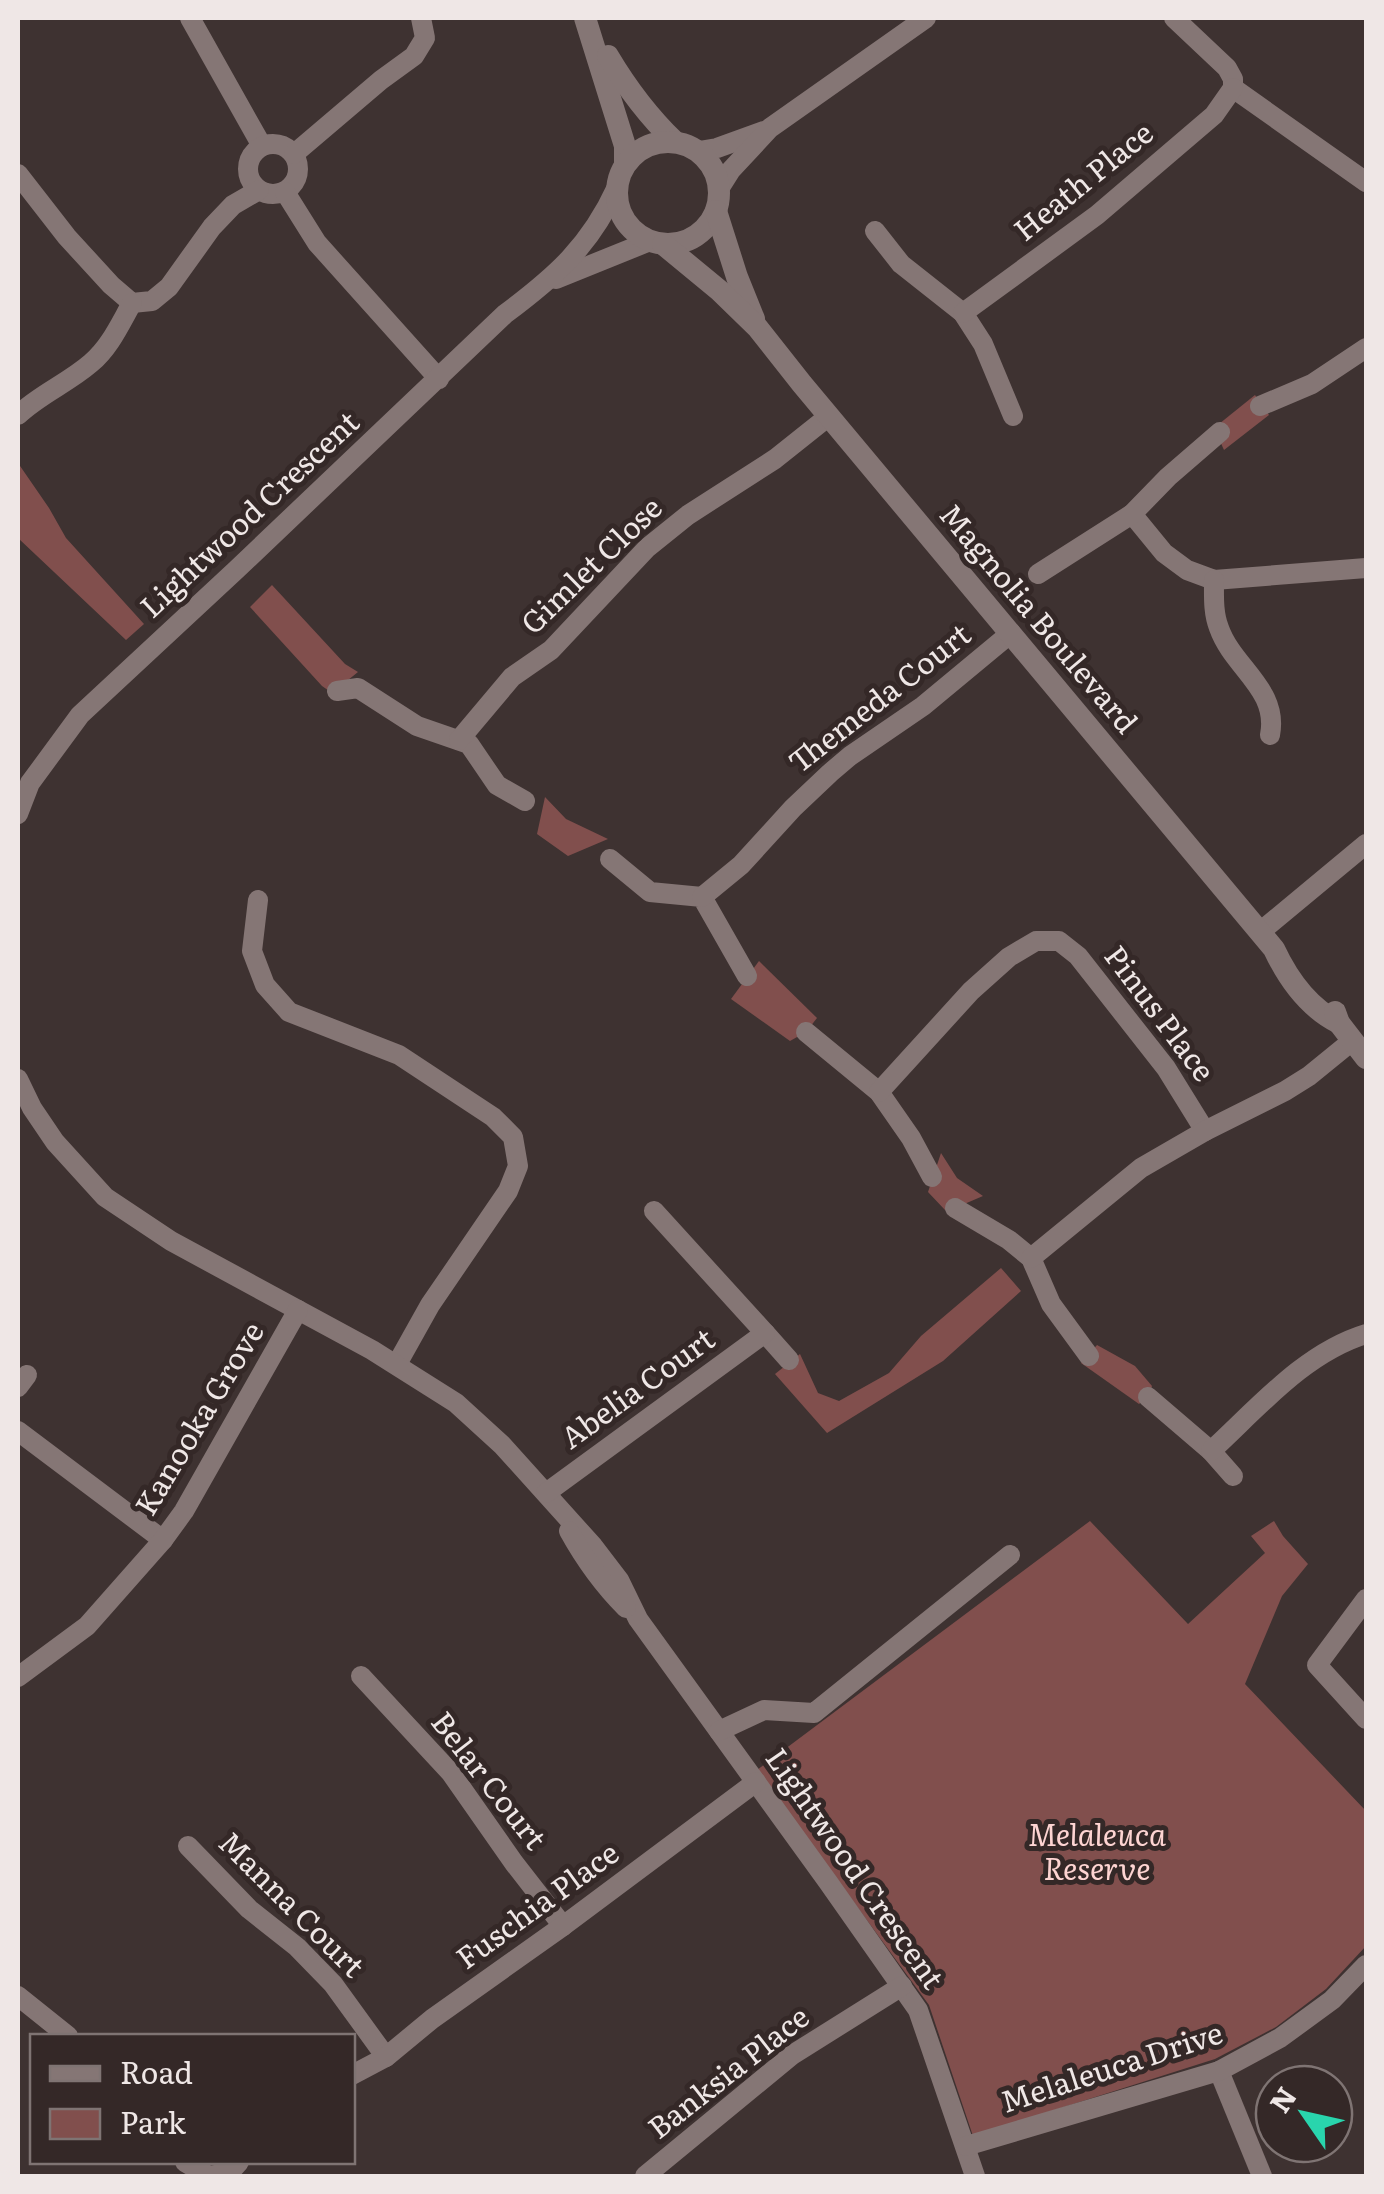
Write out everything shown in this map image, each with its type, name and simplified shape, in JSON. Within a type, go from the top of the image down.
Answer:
[{"type":"street","points":[[190,18],[262,146]]},
{"type":"street","points":[[294,154],[414,56],[425,38],[421,18]]},
{"type":"street","points":[[585,18],[650,118],[675,142],[698,152],[709,162],[716,174],[718,200]]},
{"type":"street","points":[[585,18],[625,146],[626,164]]},
{"type":"street","points":[[675,142],[660,142],[635,154],[617,186],[624,220],[635,232],[656,242],[680,243],[695,236],[708,225],[731,170],[770,128],[926,18]]},
{"type":"street","points":[[1174,18],[1227,68],[1233,88],[1366,182]]},
{"type":"street","name":"Heath Place","points":[[963,313],[1097,215],[1214,115],[1233,88]]},
{"type":"street","points":[[698,152],[770,128]]},
{"type":"street","points":[[279,144],[294,154],[298,171],[285,192],[259,190],[249,178],[254,152],[262,146],[279,144]]},
{"type":"street","points":[[18,174],[67,237],[132,303],[152,301],[169,287],[212,227],[233,205],[259,190]]},
{"type":"street","name":"Lightwood Crescent","points":[[18,814],[24,779],[80,715],[505,314],[549,281],[594,231],[617,186]]},
{"type":"street","points":[[285,192],[317,243],[439,378]]},
{"type":"street","name":"Magnolia Boulevard","points":[[718,200],[737,277],[757,327]]},
{"type":"street","points":[[875,231],[901,264],[963,313],[983,344],[1014,416]]},
{"type":"street","name":"Magnolia Boulevard","points":[[656,242],[720,290],[757,327],[1267,940],[1284,971],[1310,1003],[1352,1041]]},
{"type":"street","name":"Lightwood Crescent","points":[[549,281],[656,242]]},
{"type":"street","points":[[18,415],[90,364],[110,342],[132,303]]},
{"type":"street","points":[[1260,406],[1312,384],[1366,348]]},
{"type":"street","name":"Gimlet Close","points":[[460,740],[512,677],[551,650],[647,548],[688,515],[775,459],[829,416]]},
{"type":"street","points":[[1038,574],[1132,514],[1220,432]]},
{"type":"street","points":[[1132,514],[1164,553],[1187,570],[1214,580],[1366,568]]},
{"type":"street","points":[[1214,580],[1219,630],[1270,704],[1270,734]]},
{"type":"street","name":"Themeda Court","points":[[702,897],[740,865],[830,773],[923,706],[1011,633]]},
{"type":"street","points":[[337,691],[358,688],[417,726],[469,744],[497,785],[525,802]]},
{"type":"street","points":[[1267,940],[1366,844]]},
{"type":"street","points":[[610,859],[650,892],[702,897],[746,976]]},
{"type":"street","points":[[258,900],[252,951],[265,985],[290,1012],[399,1055],[493,1117],[514,1137],[518,1166],[508,1190],[430,1305],[397,1364]]},
{"type":"street","name":"Pinus Place","points":[[879,1092],[971,991],[1009,957],[1036,941],[1059,941],[1078,956],[1166,1068],[1204,1131]]},
{"type":"street","points":[[806,1032],[879,1092],[932,1178]]},
{"type":"street","points":[[1030,1258],[1142,1168],[1204,1131],[1285,1091],[1352,1041]]},
{"type":"street","name":"Lightwood Crescent","points":[[18,1078],[25,1112],[105,1197],[171,1240],[397,1364],[456,1403],[502,1444],[550,1498],[582,1556],[638,1620],[918,2010],[975,2176]]},
{"type":"street","points":[[955,1208],[1009,1240],[1030,1258],[1051,1304],[1089,1356]]},
{"type":"street","name":"Abelia Court","points":[[654,1211],[789,1360]]},
{"type":"street","name":"Kanooka Grove","points":[[18,1677],[87,1626],[164,1540],[298,1310]]},
{"type":"street","name":"Abelia Court","points":[[550,1498],[765,1333]]},
{"type":"street","points":[[1212,1452],[1294,1375],[1323,1354],[1366,1334]]},
{"type":"street","points":[[1148,1397],[1234,1476]]},
{"type":"street","points":[[18,1431],[164,1540]]},
{"type":"street","points":[[719,1731],[764,1710],[814,1713],[1010,1555]]},
{"type":"street","points":[[1366,1598],[1316,1665],[1366,1719]]},
{"type":"street","name":"Belar Court","points":[[361,1676],[451,1772],[514,1863],[564,1926]]},
{"type":"street","name":"Fuschia Place","points":[[355,2073],[386,2056],[756,1782]]},
{"type":"street","name":"Manna Court","points":[[188,1846],[250,1909],[297,1946],[386,2056]]},
{"type":"street","name":"Melaleuca Drive","points":[[966,2146],[1219,2071],[1280,2038],[1332,2000],[1366,1965]]},
{"type":"street","name":"Banksia Place","points":[[644,2176],[792,2055],[902,1986]]},
{"type":"street","points":[[18,1996],[66,2034]]},
{"type":"street","points":[[1219,2071],[1262,2176]]},
{"type":"street","points":[[188,2164],[209,2176],[229,2173],[238,2164]]},
{"type":"green space","points":[[1255,395],[1269,415],[1224,450],[1214,428]]},
{"type":"green space","points":[[18,463],[66,538],[144,624],[126,640],[18,538]]},
{"type":"green space","points":[[272,585],[345,664],[358,672],[332,693],[250,607]]},
{"type":"green space","points":[[545,797],[566,819],[608,839],[568,856],[537,834]]},
{"type":"green space","points":[[759,961],[817,1018],[806,1032],[790,1041],[731,999]]},
{"type":"green space","points":[[941,1153],[957,1178],[983,1196],[945,1210],[928,1192]]},
{"type":"green space","points":[[1001,1268],[1021,1291],[943,1361],[827,1433],[775,1374],[800,1354],[818,1393],[839,1401],[889,1373],[921,1336]]},
{"type":"green space","points":[[1097,1345],[1135,1366],[1152,1386],[1148,1397],[1139,1404],[1081,1363]]},
{"type":"green space","name":"Melaleuca Reserve","points":[[1090,1521],[1188,1624],[1265,1553],[1251,1536],[1274,1521],[1308,1564],[1282,1596],[1245,1684],[1366,1811],[1366,1946],[1326,1989],[1276,2027],[1215,2059],[973,2136],[929,2005],[757,1770]]}]
